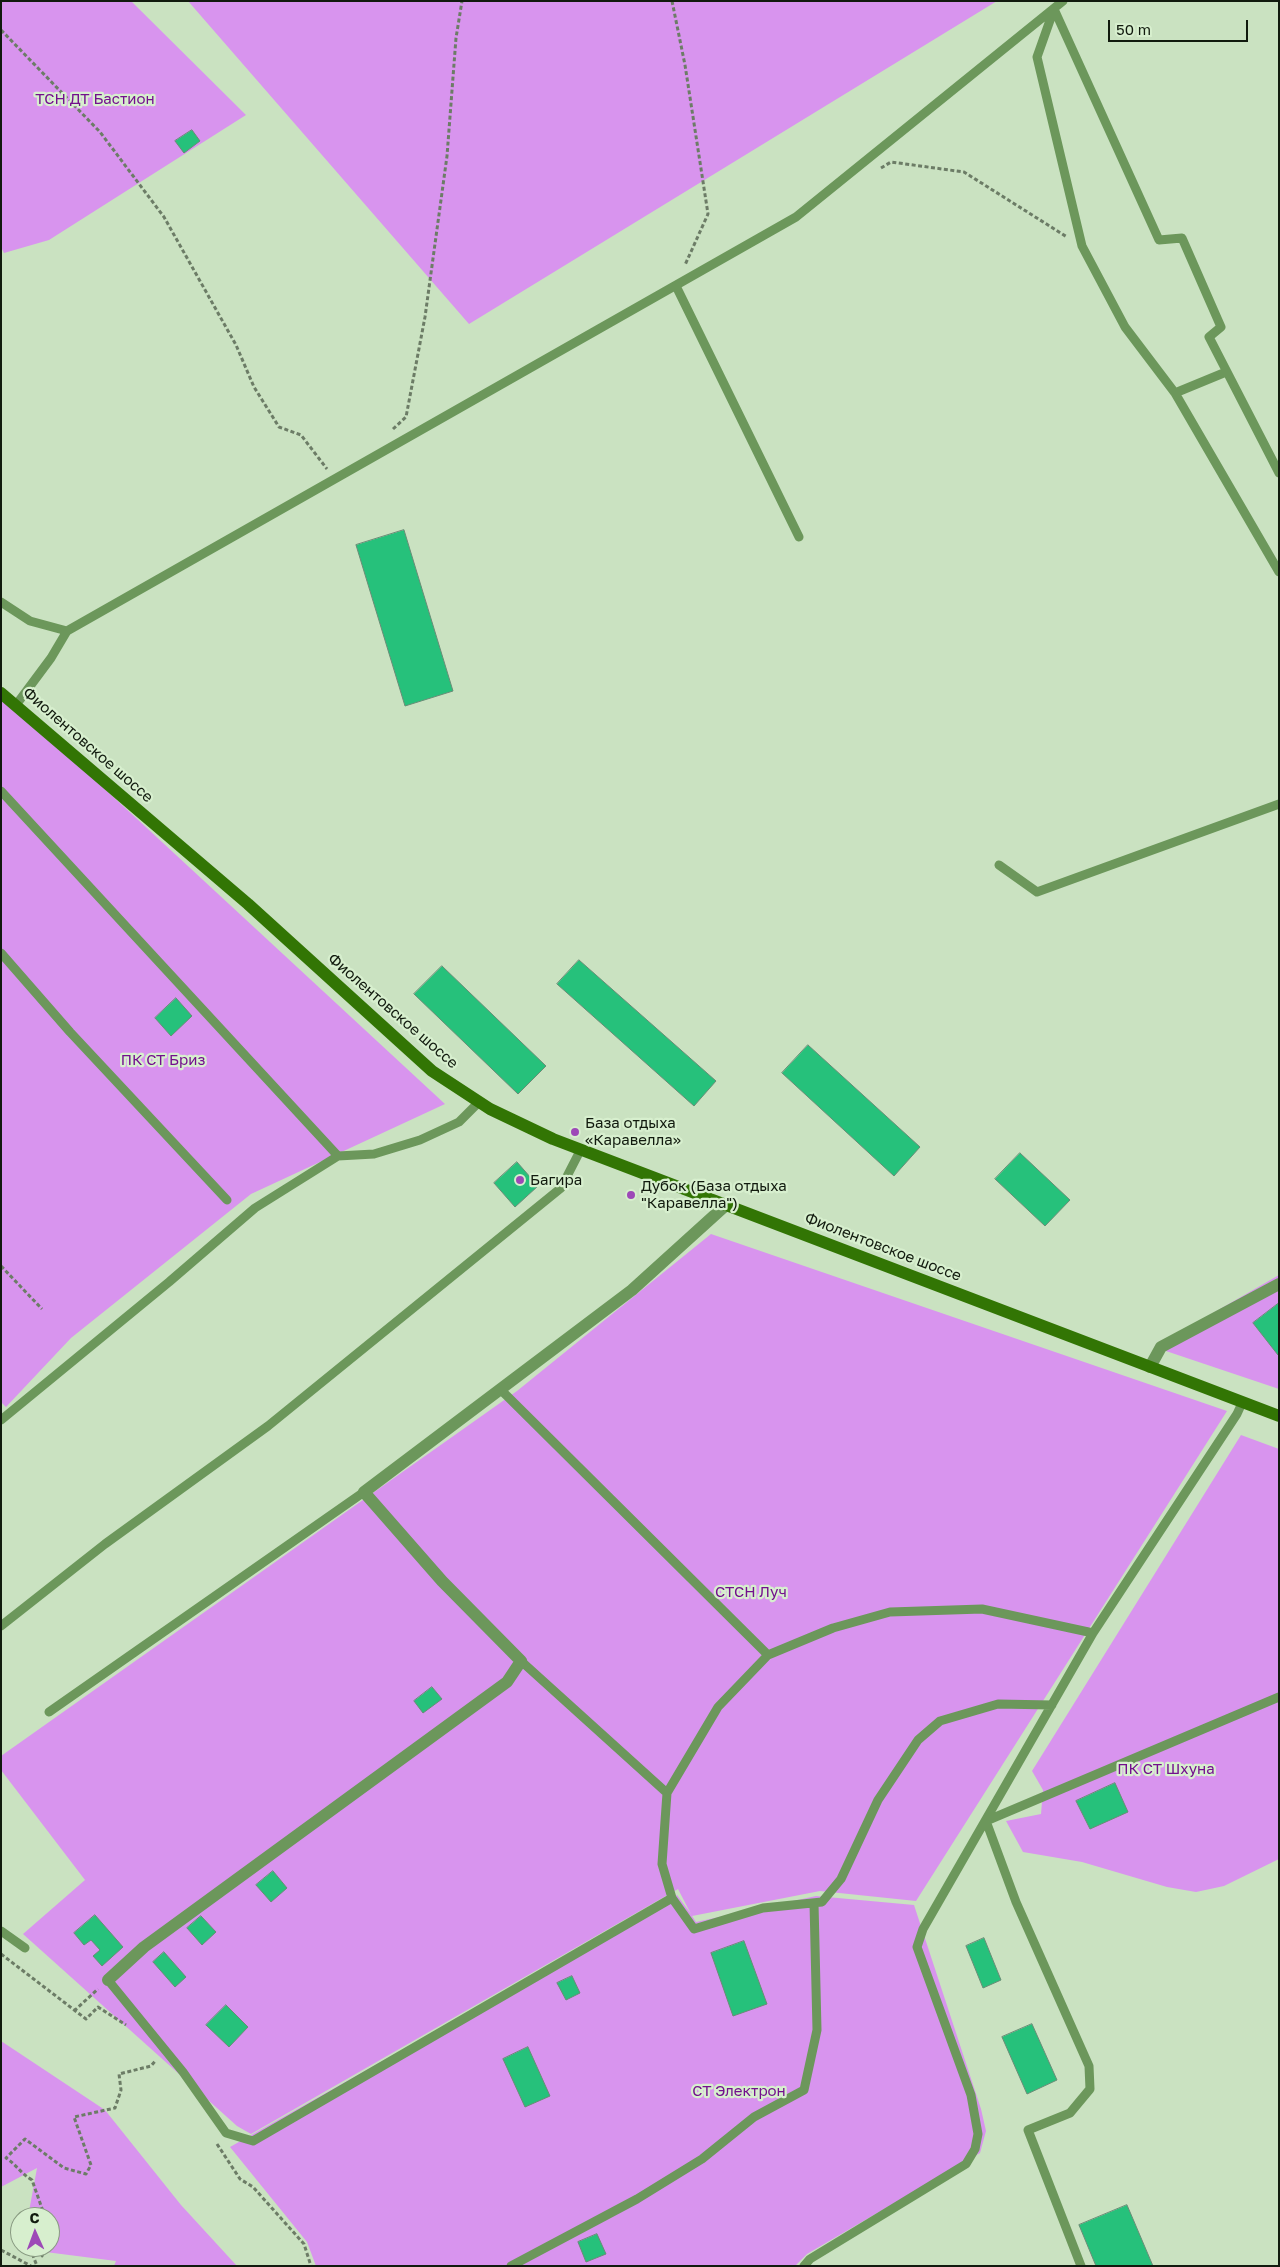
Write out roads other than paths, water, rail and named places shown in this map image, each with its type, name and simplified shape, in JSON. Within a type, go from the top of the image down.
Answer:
[{"type":"main road","name":"Фиолентовское шоссе","points":[[1,693],[248,904],[432,1071],[479,1102],[553,1138],[581,1149],[1279,1416]]},
{"type":"street","points":[[108,1980],[144,1947],[507,1682],[521,1661],[442,1581],[364,1492],[632,1290],[727,1204]]},
{"type":"street","points":[[1150,1367],[1161,1347],[1279,1284]]},
{"type":"lane","points":[[16,705],[51,658],[67,631],[796,217],[1063,1]]},
{"type":"lane","points":[[1054,9],[1037,57],[1082,246],[1125,327],[1175,393],[1279,572]]},
{"type":"lane","points":[[1054,9],[1159,240],[1182,238],[1221,327],[1209,337],[1279,473]]},
{"type":"lane","points":[[676,286],[799,537]]},
{"type":"lane","points":[[1175,393],[1226,372]]},
{"type":"lane","points":[[1,602],[30,620],[67,631]]},
{"type":"lane","points":[[1,791],[338,1156]]},
{"type":"lane","points":[[999,865],[1037,892],[1279,804]]},
{"type":"lane","points":[[1,953],[70,1032],[226,1200]]},
{"type":"lane","points":[[1,1420],[169,1282],[255,1208],[338,1156],[374,1154],[420,1140],[460,1122],[479,1102]]},
{"type":"lane","points":[[1,1626],[105,1544],[268,1426],[561,1188],[581,1149]]},
{"type":"lane","points":[[500,1389],[768,1655]]},
{"type":"lane","points":[[804,2266],[810,2259],[966,2164],[975,2149],[978,2134],[971,2095],[917,1947],[923,1928],[1093,1633],[1237,1414],[1242,1403]]},
{"type":"lane","points":[[49,1712],[364,1492]]},
{"type":"lane","points":[[1052,1705],[998,1704],[940,1721],[918,1740],[878,1800],[841,1879],[822,1902],[763,1908],[694,1929],[672,1898],[662,1864],[667,1793],[718,1707],[768,1655],[833,1628],[890,1612],[982,1609],[1093,1633]]},
{"type":"lane","points":[[521,1661],[667,1793]]},
{"type":"lane","points":[[986,1821],[1279,1697]]},
{"type":"lane","points":[[986,1821],[1016,1902],[1089,2066],[1090,2089],[1070,2112],[1028,2130],[1081,2266]]},
{"type":"lane","points":[[108,1980],[183,2072],[226,2133],[253,2141],[672,1898]]},
{"type":"lane","points":[[511,2266],[637,2199],[702,2159],[754,2117],[804,2090],[817,2030],[814,1903]]},
{"type":"lane","points":[[1,1931],[25,1948]]},
{"type":"place","name":"База отдыха «Каравелла»","points":[[575,1132]]},
{"type":"place","name":"Багира","points":[[520,1180]]},
{"type":"place","name":"Дубок (База отдыха \"Каравелла\")","points":[[631,1195]]},
{"type":"park label","name":"ТСН ДТ Бастион","points":[[95,99]]},
{"type":"park label","name":"ПК СТ Бриз","points":[[163,1060]]},
{"type":"park label","name":"СТСН Луч","points":[[751,1592]]},
{"type":"park label","name":"ПК СТ Шхуна","points":[[1166,1769]]},
{"type":"park label","name":"СТ Электрон","points":[[739,2091]]}]
